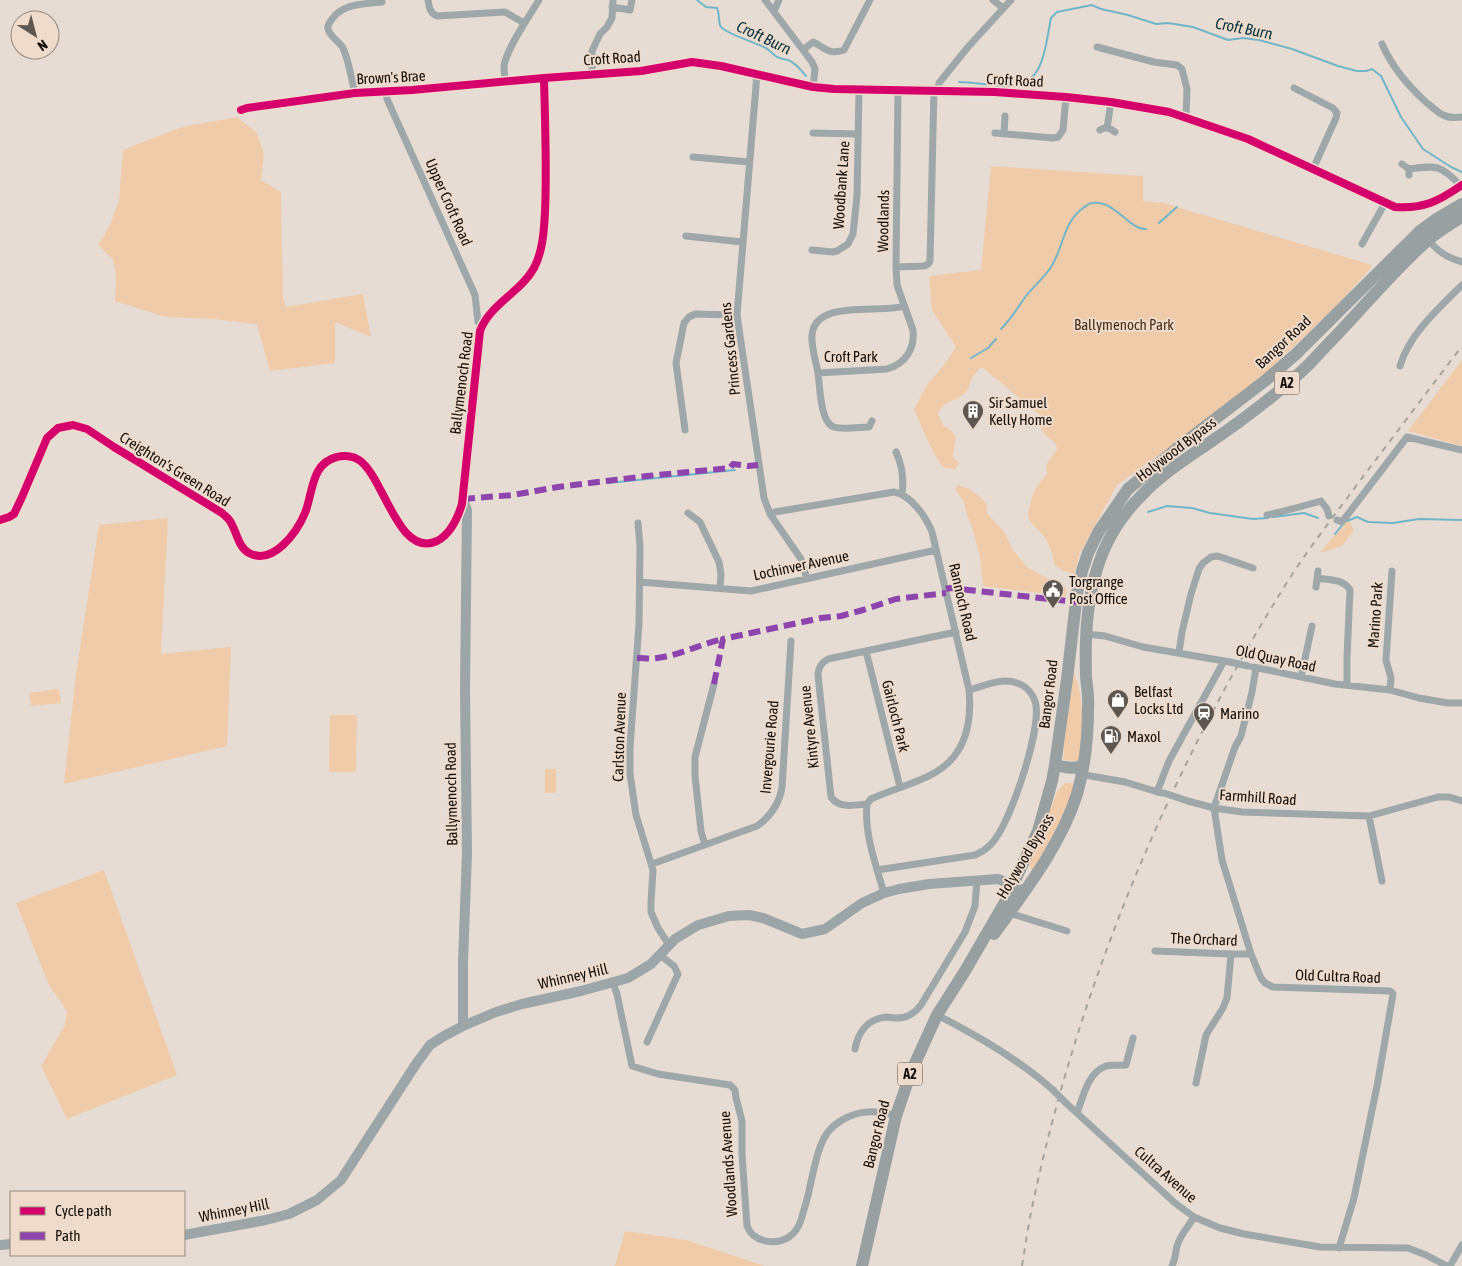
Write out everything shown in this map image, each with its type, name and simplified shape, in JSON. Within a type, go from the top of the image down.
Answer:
[{"type":"highway","name":"Holywood Bypass","points":[[965,971],[1009,913],[1017,889],[1034,876],[1052,848],[1066,822],[1076,794],[1082,770],[1088,707],[1086,634],[1089,605],[1097,568],[1108,542],[1126,514],[1142,495],[1174,467],[1256,408],[1305,368],[1368,301],[1424,236],[1435,220],[1462,204]]},
{"type":"highway","name":"Holywood Bypass","points":[[1424,236],[1462,217]]},
{"type":"highway","name":"Bangor Road","points":[[862,1266],[896,1116],[910,1072],[937,1015],[1005,902],[1017,889],[1038,830],[1054,768],[1068,679],[1077,593],[1082,570],[1098,531],[1128,489],[1140,478],[1266,380],[1424,236]]},
{"type":"highway","points":[[1116,506],[1126,514]]},
{"type":"highway","points":[[1054,768],[1077,768],[1082,770]]},
{"type":"street","points":[[428,0],[431,12],[440,17],[505,12],[524,23]]},
{"type":"street","points":[[505,82],[504,66],[506,58],[524,23],[539,0]]},
{"type":"street","points":[[592,74],[592,51],[600,34],[612,18],[613,4],[630,10],[632,0]]},
{"type":"street","points":[[765,0],[812,62],[815,69],[813,87]]},
{"type":"street","points":[[774,11],[779,0]]},
{"type":"street","points":[[803,50],[813,42],[826,51],[835,53],[844,50],[870,0]]},
{"type":"street","points":[[993,0],[1003,8]]},
{"type":"street","points":[[936,90],[939,83],[1011,0]]},
{"type":"street","points":[[355,92],[341,44],[328,27],[335,15],[344,8],[382,2]]},
{"type":"street","points":[[1382,44],[1400,75],[1419,95],[1442,115],[1452,118],[1462,117]]},
{"type":"street","points":[[1097,47],[1154,62],[1177,65],[1182,69],[1187,89],[1186,118]]},
{"type":"street","name":"Croft Road","points":[[544,78],[641,71],[692,62],[721,66],[813,87],[995,92],[1111,102],[1169,112],[1248,139],[1395,207],[1424,206],[1444,198],[1461,185]]},
{"type":"street","name":"Princess Gardens","points":[[757,74],[737,315],[764,498],[770,514],[801,559],[807,579]]},
{"type":"street","name":"Brown's Brae","points":[[240,110],[355,92],[412,90],[544,78]]},
{"type":"street","name":"Ballymenoch Road","points":[[463,1026],[467,853],[465,690],[467,510],[465,505],[462,504],[478,346],[482,326],[491,313],[529,277],[540,255],[545,198],[544,78]]},
{"type":"street","points":[[1294,88],[1332,108],[1337,113],[1313,169]]},
{"type":"street","name":"Woodbank Lane","points":[[812,250],[837,251],[845,247],[852,238],[856,203],[859,89]]},
{"type":"street","name":"Woodlands","points":[[898,89],[896,267],[924,266],[930,260],[936,90]]},
{"type":"street","name":"Upper Croft Road","points":[[386,90],[387,99],[475,295],[478,322],[482,326]]},
{"type":"street","points":[[996,133],[1058,137],[1063,130],[1066,97]]},
{"type":"street","points":[[1111,102],[1104,129],[1111,128],[1115,132]]},
{"type":"street","points":[[1004,134],[1005,116]]},
{"type":"street","points":[[813,132],[858,134]]},
{"type":"street","points":[[693,157],[749,162]]},
{"type":"street","points":[[1402,164],[1409,172],[1437,166],[1461,185]]},
{"type":"street","points":[[1362,244],[1385,203]]},
{"type":"street","points":[[686,236],[742,242]]},
{"type":"street","points":[[1424,236],[1440,253],[1462,262]]},
{"type":"street","name":"Croft Park","points":[[896,267],[897,284],[904,306],[913,335],[911,350],[901,362],[887,370],[818,373],[812,334],[815,325],[822,317],[835,312],[890,309],[904,306]]},
{"type":"street","points":[[1399,360],[1428,320],[1462,285]]},
{"type":"street","points":[[685,430],[676,363],[684,323],[695,314],[737,315]]},
{"type":"street","points":[[818,373],[825,418],[830,425],[837,428],[869,427],[872,421]]},
{"type":"street","name":"Creighton's Green Road","points":[[0,520],[14,514],[47,438],[58,428],[73,425],[87,429],[222,514],[230,520],[242,547],[246,552],[254,555],[264,556],[276,551],[292,535],[305,513],[318,470],[325,462],[335,457],[351,457],[366,466],[402,528],[411,538],[419,542],[432,543],[443,538],[452,527],[462,504]]},
{"type":"street","points":[[1337,520],[1342,522],[1407,437],[1462,450]]},
{"type":"street","points":[[770,514],[890,492],[902,494],[903,479],[896,452]]},
{"type":"street","name":"Rannoch Road","points":[[867,804],[871,799],[935,773],[948,763],[959,750],[967,735],[970,711],[969,690],[932,532],[916,507],[902,494]]},
{"type":"street","points":[[1267,515],[1321,501],[1327,508],[1330,516]]},
{"type":"street","points":[[688,513],[700,522],[719,562],[721,574],[720,588]]},
{"type":"street","name":"Carlston Avenue","points":[[638,523],[640,531],[639,624],[630,747],[630,774],[636,815],[652,864],[654,878],[651,902],[652,912],[658,928],[669,945]]},
{"type":"street","name":"Lochinver Avenue","points":[[640,582],[751,591],[936,550]]},
{"type":"street","points":[[1179,652],[1191,594],[1199,569],[1203,563],[1211,557],[1218,556],[1253,568]]},
{"type":"street","name":"Marino Park","points":[[1390,690],[1391,678],[1386,660],[1392,571]]},
{"type":"street","points":[[1316,587],[1318,574],[1343,582],[1350,590],[1346,663],[1347,685]]},
{"type":"street","points":[[1301,677],[1312,626]]},
{"type":"street","name":"Kintyre Avenue","points":[[867,804],[841,805],[831,797],[818,672],[820,665],[828,659],[956,632]]},
{"type":"street","name":"Old Quay Road","points":[[1086,634],[1105,636],[1143,647],[1179,652],[1301,677],[1390,690],[1448,703],[1462,703]]},
{"type":"street","name":"Invergourie Road","points":[[652,864],[757,826],[778,803],[782,788],[791,641]]},
{"type":"street","name":"Gairloch Park","points":[[866,651],[900,787]]},
{"type":"street","points":[[1160,793],[1169,761],[1227,662]]},
{"type":"street","points":[[1214,808],[1240,736],[1252,692],[1256,668]]},
{"type":"street","points":[[877,870],[975,855],[989,847],[1005,824],[1030,748],[1036,718],[1035,702],[1028,689],[1015,682],[1000,682],[969,690]]},
{"type":"street","points":[[705,845],[701,831],[695,776],[695,757],[714,684]]},
{"type":"street","name":"Farmhill Road","points":[[1082,770],[1214,808],[1258,813],[1369,816],[1438,797],[1462,801]]},
{"type":"street","points":[[867,804],[869,834],[884,893]]},
{"type":"street","name":"Old Cultra Road","points":[[1214,808],[1222,860],[1251,954],[1265,983],[1273,987],[1390,991],[1393,994],[1356,1190],[1339,1248]]},
{"type":"street","points":[[1369,816],[1382,881]]},
{"type":"street","name":"Whinney Hill","points":[[185,1235],[266,1220],[289,1214],[308,1206],[326,1194],[340,1180],[430,1045],[463,1026],[496,1012],[628,978],[643,970],[682,934],[707,921],[735,915],[749,915],[763,918],[802,934],[813,933],[825,929],[862,903],[884,893],[899,889],[928,884],[998,879],[1017,889]]},
{"type":"street","points":[[855,1049],[860,1033],[871,1023],[888,1017],[905,1017],[921,1005],[965,932],[975,906],[976,880]]},
{"type":"street","points":[[1009,913],[1067,931]]},
{"type":"street","name":"The Orchard","points":[[1155,951],[1251,954]]},
{"type":"street","points":[[1196,1084],[1206,1035],[1227,998],[1231,954]]},
{"type":"street","points":[[647,1042],[678,974],[674,966],[660,955]]},
{"type":"street","name":"Woodlands Avenue","points":[[613,983],[632,1066],[658,1074],[730,1085],[735,1090],[742,1121],[742,1154],[747,1226],[752,1234],[764,1241],[783,1240],[792,1235],[799,1225],[809,1193],[818,1152],[828,1131],[840,1121],[863,1112],[879,1112],[896,1116]]},
{"type":"street","name":"Cultra Avenue","points":[[937,1015],[983,1039],[1026,1068],[1053,1090],[1175,1203],[1194,1216],[1220,1228],[1244,1234],[1320,1247],[1408,1248],[1449,1266]]},
{"type":"street","points":[[1077,1113],[1089,1082],[1096,1072],[1106,1066],[1126,1065],[1133,1038]]},
{"type":"street","points":[[1172,1266],[1176,1258],[1177,1246],[1194,1216]]},
{"type":"street","points":[[1449,1266],[1462,1245]]},
{"type":"green space","points":[[237,117],[257,133],[264,154],[261,180],[281,192],[283,298],[286,307],[363,294],[371,337],[335,322],[335,363],[270,371],[257,324],[214,319],[166,317],[115,301],[116,275],[113,259],[98,245],[110,225],[119,200],[123,150],[182,127]]},
{"type":"green space","name":"Ballymenoch Park","points":[[991,166],[1143,176],[1143,201],[1164,203],[1372,265],[1338,304],[1256,382],[1221,410],[1117,485],[1080,553],[1074,574],[1063,571],[1054,564],[1047,542],[1028,516],[1028,510],[1034,493],[1039,483],[1047,474],[1046,465],[1057,449],[1056,444],[1041,430],[1041,416],[982,367],[974,376],[965,393],[944,405],[938,414],[943,425],[953,432],[956,437],[953,456],[959,462],[956,469],[952,469],[944,467],[936,457],[914,409],[927,385],[956,347],[932,310],[929,276],[981,270]]},
{"type":"green space","points":[[1462,360],[1462,446],[1408,431]]},
{"type":"green space","points":[[958,485],[969,489],[982,499],[987,505],[987,513],[1005,533],[1013,550],[1028,568],[1063,584],[1067,591],[1065,597],[983,586],[980,557],[964,502],[955,489]]},
{"type":"green space","points":[[168,518],[161,654],[231,647],[227,746],[64,784],[76,674],[99,525]]},
{"type":"green space","points":[[1349,520],[1354,530],[1342,546],[1319,553]]},
{"type":"green space","points":[[1071,669],[1076,678],[1081,700],[1081,761],[1063,760]]},
{"type":"green space","points":[[59,689],[61,703],[31,706],[29,693]]},
{"type":"green space","points":[[330,715],[357,715],[356,772],[329,772]]},
{"type":"green space","points":[[545,769],[556,769],[556,793],[545,793]]},
{"type":"green space","points":[[1065,783],[1076,783],[1064,818],[1032,871],[1029,865],[1057,792]]},
{"type":"green space","points":[[104,870],[177,1075],[67,1119],[41,1066],[65,1025],[67,1011],[49,985],[16,903]]},
{"type":"green space","points":[[625,1231],[686,1240],[765,1266],[615,1266]]},
{"type":"waterway","name":"Croft Burn","points":[[697,0],[706,7],[717,8],[721,27],[734,35],[766,48],[781,59],[791,61],[806,76]]},
{"type":"waterway","name":"Croft Burn","points":[[959,82],[1006,86],[1024,83],[1032,78],[1038,70],[1045,49],[1051,18],[1057,12],[1092,5],[1156,24],[1168,23],[1193,27],[1228,40],[1243,38],[1259,40],[1357,71],[1372,69],[1381,76],[1401,117],[1423,149],[1462,172]]},
{"type":"waterway","points":[[1001,329],[1048,271],[1071,221],[1086,206],[1093,203],[1101,203],[1115,210],[1134,225],[1146,229]]},
{"type":"waterway","points":[[1159,223],[1177,207]]},
{"type":"waterway","points":[[971,358],[988,348],[996,339]]},
{"type":"waterway","points":[[608,483],[735,470]]},
{"type":"waterway","points":[[1148,512],[1167,506],[1192,508],[1210,513],[1253,519],[1268,518]]},
{"type":"waterway","points":[[1273,517],[1304,513],[1318,518]]},
{"type":"waterway","points":[[1347,521],[1357,517],[1368,522],[1393,523],[1419,519],[1462,520]]},
{"type":"waterway","points":[[1335,534],[1343,524]]},
{"type":"railway","points":[[1022,1266],[1036,1189],[1079,1031],[1105,953],[1169,800],[1205,726],[1244,654],[1286,584],[1331,520],[1462,346]]},
{"type":"marked path","points":[[463,499],[513,495],[558,487],[730,468],[733,464],[758,465]]},
{"type":"marked path","points":[[946,589],[1077,602]]},
{"type":"marked path","points":[[714,684],[723,639],[821,618],[841,616],[896,599],[946,593]]},
{"type":"marked path","points":[[637,658],[666,657],[723,639]]},
{"type":"cycle path","points":[[241,110],[355,93],[641,71],[692,62],[721,66],[813,87],[995,92],[1111,102],[1169,112],[1248,139],[1395,207],[1414,207],[1431,203],[1462,185]]},
{"type":"cycle path","points":[[0,520],[14,514],[47,438],[58,428],[73,425],[87,429],[222,513],[230,521],[242,547],[249,553],[258,556],[267,555],[275,551],[290,537],[305,513],[314,480],[322,465],[328,460],[343,456],[359,460],[368,469],[402,528],[412,538],[423,543],[437,541],[442,538],[453,525],[462,504],[480,331],[491,313],[521,284],[534,268],[541,248],[546,195],[544,78]]},
{"type":"place","name":"Sir Samuel Kelly Home","points":[[973,430]]},
{"type":"place","name":"Torgrange Post Office","points":[[1053,609]]},
{"type":"place","name":"Belfast Locks Ltd","points":[[1118,719]]},
{"type":"place","name":"Marino","points":[[1204,732]]},
{"type":"place","name":"Maxol","points":[[1111,755]]}]
